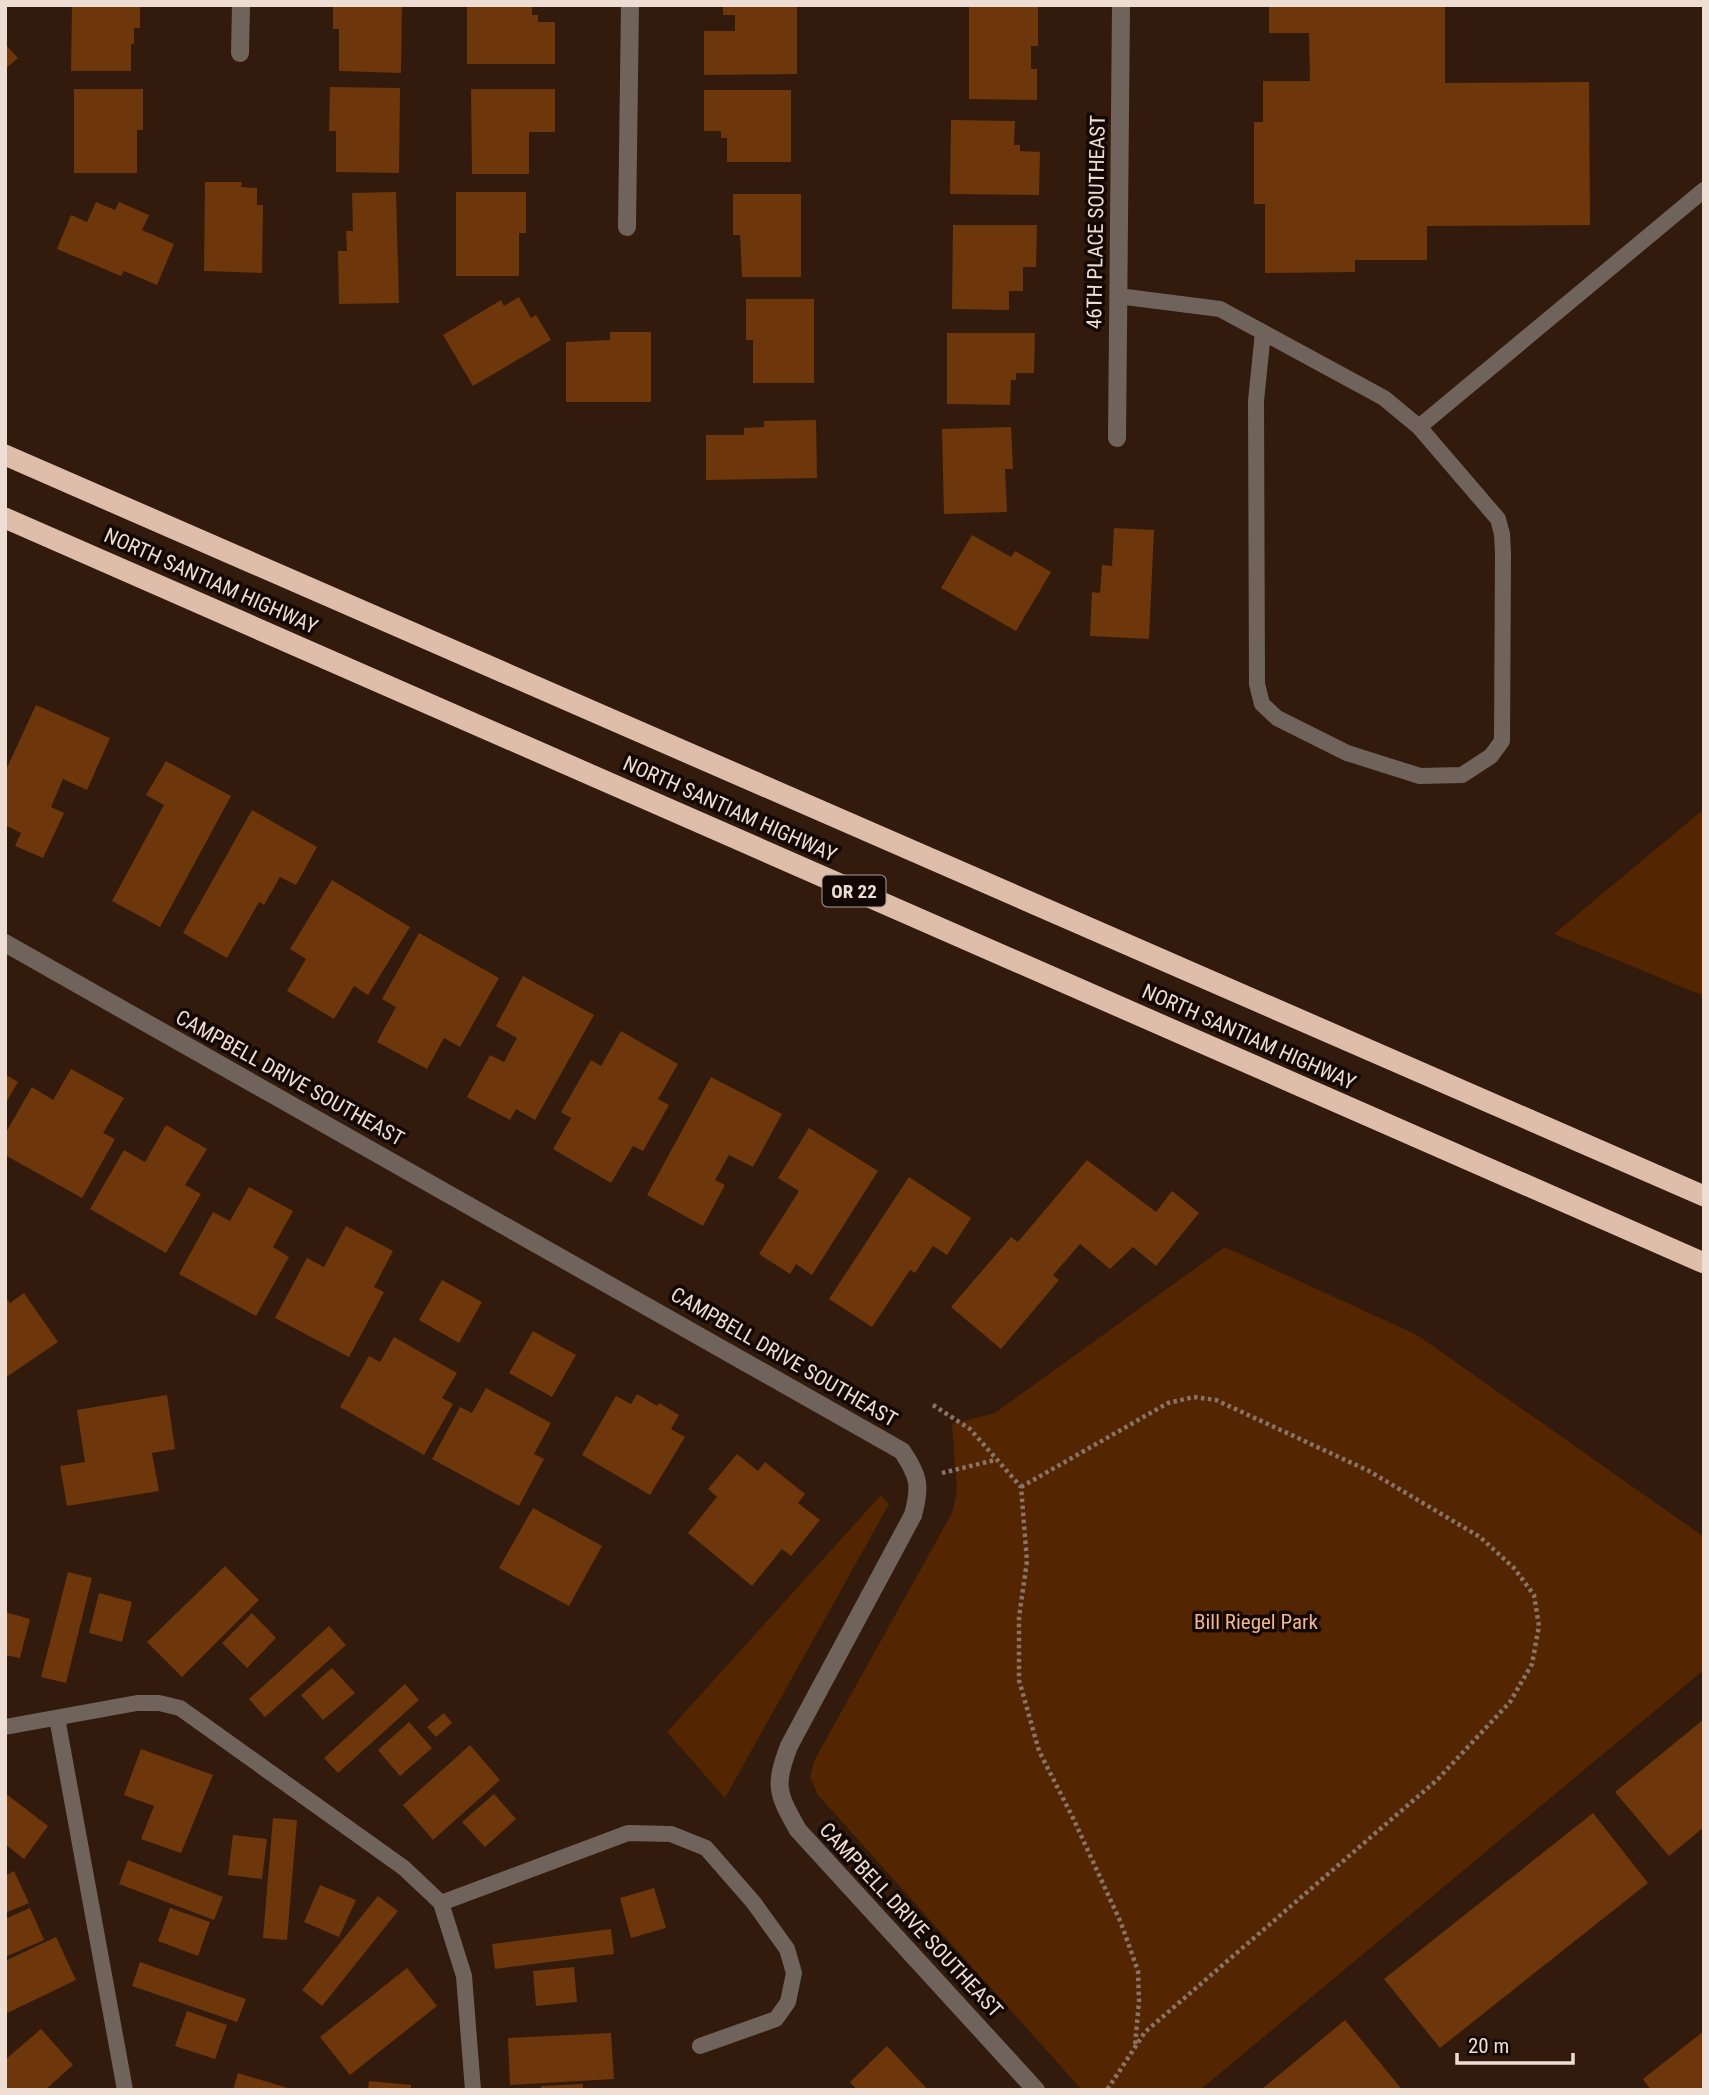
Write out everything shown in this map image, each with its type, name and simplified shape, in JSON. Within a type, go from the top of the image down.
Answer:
[{"type":"highway","name":"NORTH SANTIAM HIGHWAY","points":[[5,456],[1704,1196]]},
{"type":"highway","name":"NORTH SANTIAM HIGHWAY","points":[[5,518],[1704,1263]]},
{"type":"street","points":[[240,53],[241,5]]},
{"type":"street","points":[[627,228],[629,5]]},
{"type":"street","name":"46TH PLACE SOUTHEAST","points":[[1117,438],[1121,5]]},
{"type":"street","name":"CAMPBELL DRIVE SOUTHEAST","points":[[5,943],[902,1451],[914,1468],[919,1490],[913,1515],[789,1746],[779,1772],[780,1798],[798,1830],[1037,2090]]},
{"type":"lane","points":[[1419,428],[1704,190]]},
{"type":"lane","points":[[1118,296],[1220,309],[1263,332],[1384,398],[1419,428],[1498,519],[1502,534],[1502,741],[1491,757],[1462,775],[1420,776],[1347,753],[1277,718],[1262,704],[1257,684],[1256,401],[1263,332]]},
{"type":"lane","points":[[5,1727],[137,1703],[159,1703],[180,1708],[404,1868],[441,1903],[464,1976],[473,2090]]},
{"type":"lane","points":[[57,1718],[125,2090]]},
{"type":"lane","points":[[441,1903],[628,1833],[671,1834],[706,1847],[754,1903],[780,1940],[794,1973],[788,2002],[775,2018],[700,2046]]},
{"type":"path","points":[[1021,1487],[1168,1403],[1194,1396],[1216,1400],[1369,1471],[1480,1536],[1514,1567],[1534,1595],[1539,1626],[1532,1664],[1510,1702],[1437,1780],[1145,2032],[1107,2090]]},
{"type":"path","points":[[933,1405],[970,1429],[1021,1487],[1027,1561],[1019,1616],[1019,1680],[1039,1751],[1115,1911],[1138,1971],[1139,2001],[1135,2047]]},
{"type":"path","points":[[917,1480],[995,1460]]},
{"type":"green space","points":[[1704,809],[1704,996],[1554,934]]},
{"type":"green space","name":"Bill Riegel Park","points":[[1225,1247],[1417,1335],[1704,1537],[1704,1670],[1200,2090],[1082,2090],[818,1795],[810,1777],[814,1761],[952,1513],[957,1491],[952,1424],[995,1413]]},
{"type":"green space","points":[[881,1495],[889,1504],[725,1798],[667,1732]]},
{"type":"building","points":[[72,5],[140,5],[140,28],[134,28],[134,44],[131,44],[131,71],[71,71]]},
{"type":"building","points":[[333,5],[402,5],[401,73],[339,71],[339,29],[333,29]]},
{"type":"building","points":[[467,5],[532,5],[532,15],[538,15],[538,22],[555,22],[555,64],[467,64]]},
{"type":"building","points":[[723,5],[797,5],[797,74],[704,75],[704,31],[735,31],[735,15],[723,15]]},
{"type":"building","points":[[969,5],[1038,5],[1038,46],[1031,46],[1031,69],[1037,69],[1037,100],[969,99]]},
{"type":"building","points":[[1269,5],[1445,5],[1445,83],[1589,82],[1590,225],[1427,226],[1427,260],[1355,260],[1355,272],[1265,273],[1265,204],[1254,204],[1254,122],[1263,122],[1263,81],[1310,81],[1309,33],[1269,33]]},
{"type":"building","points":[[5,44],[18,58],[5,69]]},
{"type":"building","points":[[330,87],[400,88],[399,173],[336,172],[336,131],[329,131]]},
{"type":"building","points":[[74,89],[143,89],[143,130],[137,130],[137,173],[74,173]]},
{"type":"building","points":[[471,89],[555,89],[555,132],[529,132],[529,174],[472,174]]},
{"type":"building","points":[[704,90],[791,90],[791,162],[727,162],[727,138],[721,138],[721,131],[704,131]]},
{"type":"building","points":[[951,120],[1015,121],[1014,145],[1020,145],[1020,151],[1040,152],[1039,195],[950,194]]},
{"type":"building","points":[[205,182],[242,182],[241,187],[257,188],[257,205],[263,205],[262,273],[204,271]]},
{"type":"building","points":[[396,192],[399,303],[339,304],[338,251],[347,251],[346,231],[353,231],[352,193]]},
{"type":"building","points":[[456,192],[526,192],[526,233],[519,233],[519,276],[456,276]]},
{"type":"building","points":[[733,194],[801,194],[801,277],[742,277],[740,235],[733,235]]},
{"type":"building","points":[[96,202],[115,210],[119,202],[149,215],[142,230],[174,244],[157,285],[124,271],[121,276],[57,249],[71,215],[87,222]]},
{"type":"building","points":[[953,225],[1037,225],[1036,267],[1023,267],[1023,291],[1009,291],[1009,310],[952,309]]},
{"type":"building","points":[[519,297],[531,318],[536,315],[551,340],[473,386],[443,335],[501,300],[504,306]]},
{"type":"building","points":[[746,299],[814,299],[814,383],[753,383],[753,340],[746,340]]},
{"type":"building","points":[[610,332],[651,332],[651,402],[566,402],[566,342],[610,340]]},
{"type":"building","points":[[947,333],[1035,333],[1034,373],[1016,373],[1016,380],[1011,380],[1010,405],[947,404]]},
{"type":"building","points":[[816,420],[817,478],[706,480],[706,435],[744,435],[744,428],[764,427],[764,421]]},
{"type":"building","points":[[1011,427],[1013,469],[1005,469],[1007,512],[944,514],[942,429]]},
{"type":"building","points":[[1114,528],[1154,530],[1149,639],[1090,636],[1092,592],[1100,593],[1102,565],[1112,566]]},
{"type":"building","points":[[972,535],[1011,557],[1015,551],[1051,572],[1016,631],[941,588]]},
{"type":"building","points":[[36,705],[110,738],[87,790],[63,779],[51,807],[64,813],[43,858],[15,846],[21,833],[5,825],[5,772]]},
{"type":"building","points":[[166,761],[231,796],[160,927],[112,901],[164,805],[146,795]]},
{"type":"building","points":[[252,810],[317,847],[296,885],[280,877],[264,905],[259,902],[227,958],[183,933]]},
{"type":"building","points":[[332,880],[410,927],[368,995],[354,986],[334,1019],[287,991],[306,959],[290,949]]},
{"type":"building","points":[[419,933],[499,978],[460,1047],[444,1038],[427,1069],[377,1042],[396,1007],[382,999]]},
{"type":"building","points":[[523,976],[594,1015],[535,1120],[516,1109],[510,1120],[467,1097],[490,1055],[504,1062],[517,1038],[496,1026]]},
{"type":"building","points":[[621,1031],[678,1064],[658,1099],[669,1105],[643,1151],[633,1146],[611,1183],[553,1149],[571,1118],[561,1112],[591,1060],[601,1066]]},
{"type":"building","points":[[71,1069],[124,1098],[103,1133],[115,1139],[82,1198],[5,1155],[5,1134],[32,1087],[53,1100]]},
{"type":"building","points":[[5,1074],[18,1082],[5,1104]]},
{"type":"building","points":[[711,1077],[782,1114],[753,1167],[729,1155],[715,1180],[725,1185],[703,1226],[647,1195]]},
{"type":"building","points":[[166,1125],[207,1149],[185,1185],[201,1194],[166,1253],[90,1209],[124,1150],[145,1162]]},
{"type":"building","points":[[809,1128],[878,1171],[812,1275],[796,1264],[790,1274],[759,1254],[799,1191],[778,1178]]},
{"type":"building","points":[[1087,1160],[1156,1212],[1172,1191],[1199,1213],[1156,1266],[1133,1247],[1110,1269],[1080,1244],[1053,1275],[1059,1280],[1001,1349],[951,1307],[1011,1237],[1018,1242]]},
{"type":"building","points":[[909,1177],[971,1218],[947,1255],[933,1246],[915,1273],[910,1270],[872,1327],[829,1299]]},
{"type":"building","points":[[249,1187],[293,1211],[273,1247],[289,1257],[256,1316],[179,1274],[213,1212],[230,1221]]},
{"type":"building","points":[[346,1226],[393,1251],[374,1287],[384,1292],[349,1357],[275,1318],[307,1258],[324,1267]]},
{"type":"building","points":[[442,1280],[482,1302],[459,1343],[419,1320]]},
{"type":"building","points":[[24,1293],[58,1342],[5,1378],[5,1296],[10,1303]]},
{"type":"building","points":[[533,1331],[576,1355],[552,1397],[509,1373]]},
{"type":"building","points":[[394,1337],[457,1373],[442,1398],[453,1404],[424,1455],[340,1407],[369,1356],[380,1362]]},
{"type":"building","points":[[486,1388],[551,1423],[534,1454],[544,1459],[519,1506],[432,1459],[460,1407],[472,1413]]},
{"type":"building","points":[[637,1394],[679,1415],[671,1429],[685,1437],[650,1495],[582,1455],[616,1396],[631,1404]]},
{"type":"building","points":[[167,1395],[175,1449],[152,1453],[159,1491],[67,1506],[60,1466],[85,1462],[77,1410]]},
{"type":"building","points":[[737,1454],[758,1471],[765,1462],[805,1494],[798,1503],[820,1520],[791,1556],[782,1549],[752,1586],[688,1533],[717,1497],[708,1489]]},
{"type":"building","points":[[533,1508],[602,1546],[569,1606],[499,1568]]},
{"type":"building","points":[[225,1566],[259,1600],[182,1677],[147,1642]]},
{"type":"building","points":[[68,1572],[92,1578],[66,1683],[41,1677]]},
{"type":"building","points":[[99,1593],[132,1602],[122,1642],[89,1633]]},
{"type":"building","points":[[5,1612],[30,1619],[20,1658],[5,1655]]},
{"type":"building","points":[[252,1613],[276,1638],[247,1668],[222,1643]]},
{"type":"building","points":[[329,1626],[346,1645],[265,1717],[249,1699]]},
{"type":"building","points":[[332,1668],[355,1693],[323,1720],[301,1695]]},
{"type":"building","points":[[405,1684],[419,1700],[338,1773],[324,1758]]},
{"type":"building","points":[[444,1713],[452,1723],[436,1737],[427,1727]]},
{"type":"building","points":[[1704,1719],[1704,1827],[1669,1856],[1615,1792]]},
{"type":"building","points":[[409,1722],[432,1748],[400,1776],[378,1750]]},
{"type":"building","points":[[470,1745],[500,1780],[433,1840],[403,1805]]},
{"type":"building","points":[[141,1749],[213,1775],[181,1853],[141,1839],[154,1806],[124,1795]]},
{"type":"building","points":[[5,1793],[48,1826],[24,1859],[5,1844]]},
{"type":"building","points":[[494,1794],[516,1819],[485,1847],[462,1822]]},
{"type":"building","points":[[1593,1813],[1648,1883],[1440,2048],[1384,1979]]},
{"type":"building","points":[[273,1818],[297,1820],[287,1940],[263,1938]]},
{"type":"building","points":[[233,1835],[267,1839],[262,1879],[228,1875]]},
{"type":"building","points":[[128,1860],[223,1897],[214,1920],[119,1884]]},
{"type":"building","points":[[14,1871],[29,1903],[5,1913],[5,1876]]},
{"type":"building","points":[[320,1885],[356,1900],[339,1937],[304,1922]]},
{"type":"building","points":[[654,1888],[666,1928],[631,1938],[620,1898]]},
{"type":"building","points":[[378,1896],[398,1911],[322,2006],[302,1990]]},
{"type":"building","points":[[30,1908],[44,1940],[5,1957],[5,1919]]},
{"type":"building","points":[[170,1908],[210,1922],[198,1956],[158,1941]]},
{"type":"building","points":[[611,1929],[614,1954],[495,1969],[492,1944]]},
{"type":"building","points":[[56,1937],[76,1980],[5,2014],[5,1961]]},
{"type":"building","points":[[140,1962],[246,1999],[237,2022],[132,1986]]},
{"type":"building","points":[[574,1967],[577,2002],[536,2006],[533,1971]]},
{"type":"building","points":[[407,1968],[437,2006],[350,2075],[320,2037]]},
{"type":"building","points":[[187,2011],[227,2025],[215,2059],[175,2046]]},
{"type":"building","points":[[1345,2020],[1400,2087],[1397,2090],[1261,2090]]},
{"type":"building","points":[[41,2029],[73,2065],[45,2090],[5,2090],[5,2060]]},
{"type":"building","points":[[1704,2031],[1704,2090],[1651,2090],[1643,2079]]},
{"type":"building","points":[[611,2033],[614,2079],[510,2085],[508,2038]]},
{"type":"building","points":[[887,2046],[928,2090],[857,2090],[850,2082]]},
{"type":"building","points":[[238,2073],[291,2089],[291,2090],[233,2090]]},
{"type":"building","points":[[369,2081],[411,2085],[411,2090],[368,2090]]},
{"type":"building","points":[[583,2084],[583,2090],[541,2090],[541,2086]]}]
